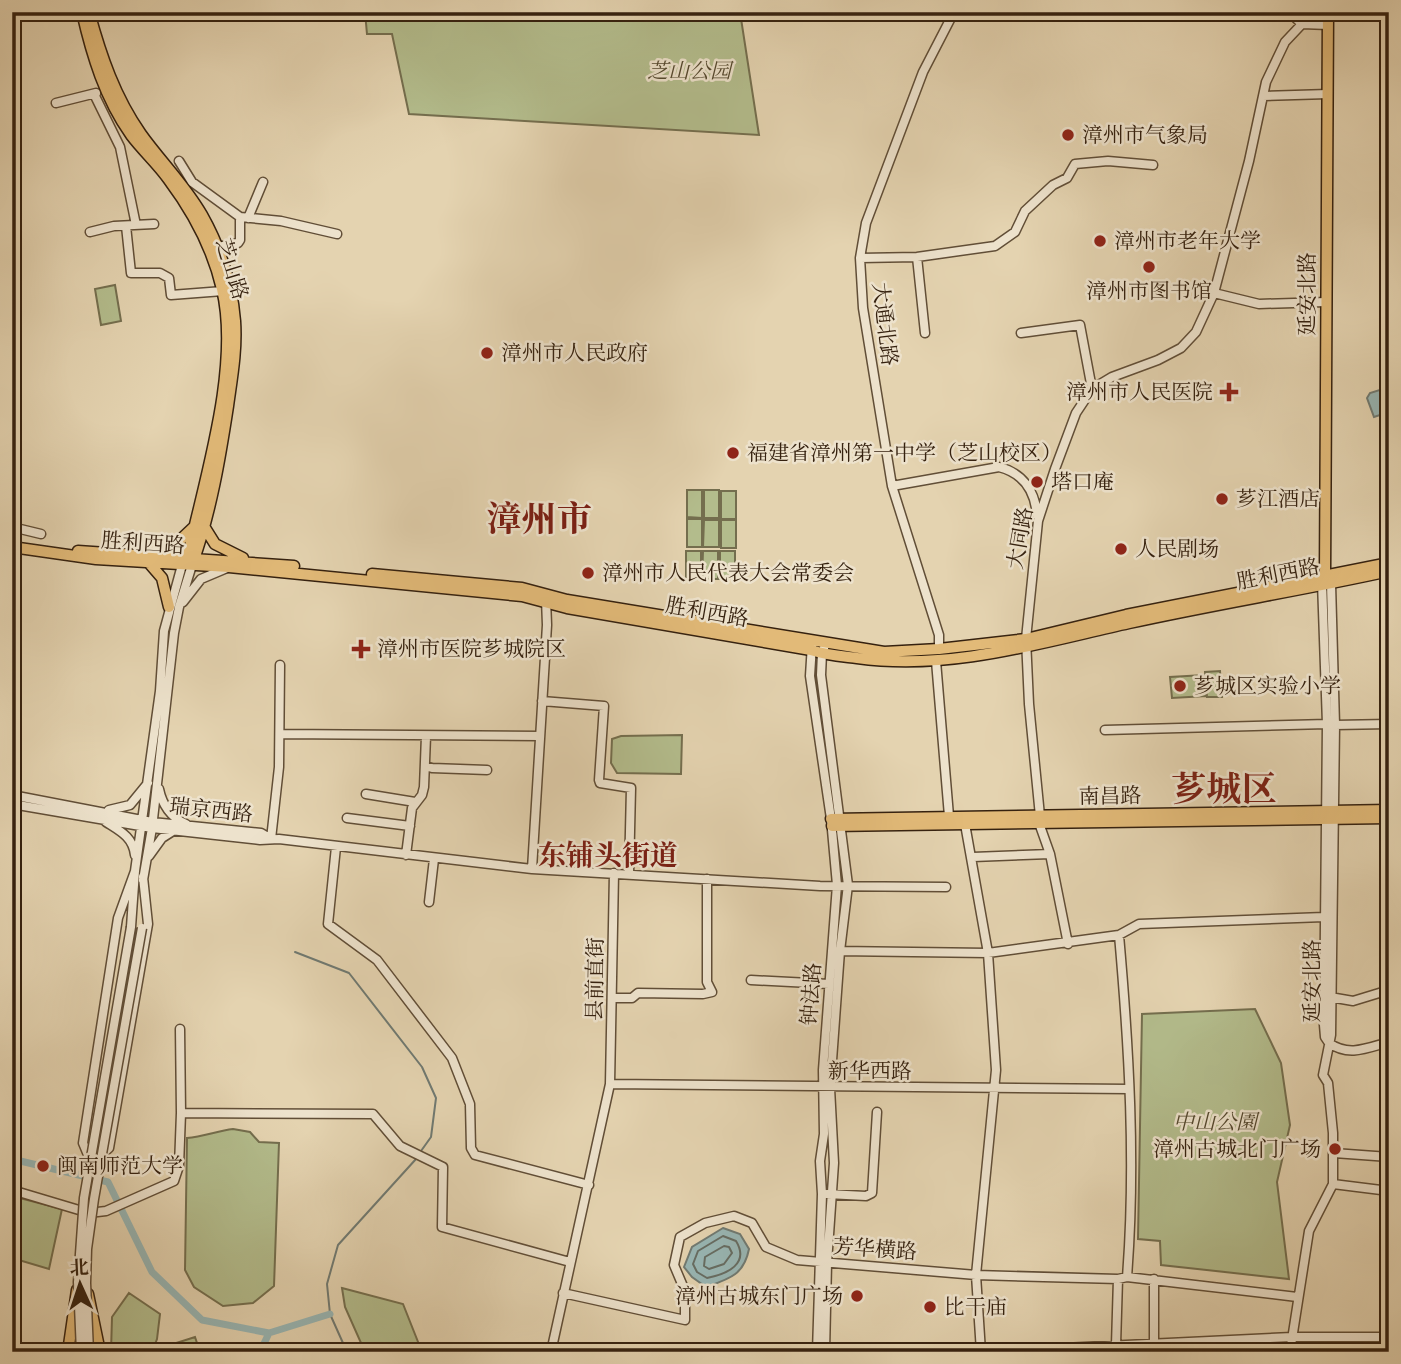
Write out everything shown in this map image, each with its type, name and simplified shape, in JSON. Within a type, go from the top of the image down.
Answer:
[{"type":"main road","name":"芝山路","points":[[82,12],[89,44],[106,91],[131,134],[169,179],[194,218],[211,253],[223,291],[228,353],[200,527],[190,546],[188,561]]},
{"type":"main road","points":[[12,540],[152,559],[200,527],[222,444],[235,354],[235,320],[230,289],[218,247],[201,214],[175,174],[142,136],[123,106],[103,61],[89,12]]},
{"type":"main road","name":"延安北路","points":[[1326,582],[1328,12]]},
{"type":"main road","points":[[200,527],[215,544],[229,553],[253,562]]},
{"type":"main road","name":"胜利西路","points":[[12,547],[96,559],[188,561],[546,599],[824,648],[883,662],[936,661],[1389,571]]},
{"type":"main road","points":[[152,559],[174,607]]},
{"type":"main road","points":[[188,561],[253,562],[522,588],[546,599]]},
{"type":"main road","name":"胜利西路","points":[[1326,582],[1389,563]]},
{"type":"main road","points":[[824,648],[884,652],[1026,644]]},
{"type":"main road","name":"南昌路","points":[[836,822],[965,824],[1040,820],[1329,815],[1389,810]]},
{"type":"main road","name":"南昌路","points":[[1329,815],[1389,818]]},
{"type":"main road","name":"南昌路","points":[[836,822],[949,816],[1040,820]]},
{"type":"main road","points":[[68,1352],[82,1283]]},
{"type":"main road","points":[[82,1283],[100,1352]]},
{"type":"street","name":"大通北路","points":[[939,649],[939,635],[892,486],[863,308],[860,258],[866,223],[923,72],[954,12]]},
{"type":"street","points":[[1289,12],[1302,24],[1328,25]]},
{"type":"street","name":"大同路","points":[[1068,944],[1050,854],[1040,820],[1029,704],[1026,644],[1038,521],[1076,413],[1093,389],[1112,377],[1158,360],[1181,348],[1196,332],[1214,293],[1249,161],[1266,82],[1285,42],[1302,24]]},
{"type":"street","points":[[56,103],[106,91]]},
{"type":"street","points":[[94,94],[120,147],[136,225]]},
{"type":"street","points":[[1263,96],[1328,94]]},
{"type":"street","points":[[179,161],[192,182],[244,218],[281,221],[337,234]]},
{"type":"street","points":[[860,258],[917,257],[995,246],[1015,232],[1025,211],[1053,185],[1067,178],[1075,164],[1108,161],[1153,165]]},
{"type":"street","points":[[218,247],[238,243],[244,218],[262,182]]},
{"type":"street","points":[[90,232],[154,224]]},
{"type":"street","points":[[126,226],[131,273],[160,272],[169,278],[171,295],[223,291]]},
{"type":"street","points":[[917,257],[925,333]]},
{"type":"street","points":[[1214,293],[1259,304],[1326,302]]},
{"type":"street","points":[[1021,333],[1080,325],[1093,389]]},
{"type":"street","points":[[892,486],[999,467],[1014,471],[1032,490],[1037,503],[1038,521]]},
{"type":"street","points":[[12,527],[41,534]]},
{"type":"street","points":[[148,824],[148,783],[160,691],[164,631],[188,561]]},
{"type":"street","points":[[81,1352],[84,1198],[139,867],[158,781],[174,607],[201,579],[229,567]]},
{"type":"street","name":"延安北路","points":[[1326,582],[1331,724],[1324,917],[1324,1025],[1325,1037],[1329,1043]]},
{"type":"street","points":[[532,869],[547,625],[546,599]]},
{"type":"street","name":"钟法路","points":[[812,646],[810,676],[848,885],[829,984],[827,1088],[834,1163],[826,1194],[817,1352]]},
{"type":"street","name":"钟法路","points":[[824,648],[821,675],[836,822],[837,885],[836,951],[820,1161],[826,1194]]},
{"type":"street","points":[[936,661],[949,816]]},
{"type":"street","points":[[280,665],[280,734],[271,839],[532,869],[837,885],[946,887]]},
{"type":"street","points":[[542,701],[604,706],[600,783],[631,788],[629,874]]},
{"type":"street","points":[[1105,730],[1389,724]]},
{"type":"street","points":[[280,734],[540,736]]},
{"type":"street","points":[[407,855],[415,802],[424,787],[426,736]]},
{"type":"street","points":[[425,765],[432,768],[486,770]]},
{"type":"street","points":[[158,781],[160,796],[167,810],[179,822],[191,827]]},
{"type":"street","points":[[98,811],[118,810],[130,804],[148,783]]},
{"type":"street","points":[[366,794],[415,802]]},
{"type":"street","name":"瑞京西路","points":[[12,795],[98,811],[173,831],[271,839]]},
{"type":"street","name":"瑞京西路","points":[[12,804],[104,820],[261,833],[271,839]]},
{"type":"street","name":"延安北路","points":[[1329,815],[1329,1043]]},
{"type":"street","points":[[347,818],[410,826]]},
{"type":"street","points":[[104,820],[127,835],[134,845],[139,867],[143,877],[148,925],[109,1148],[98,1157],[88,1155],[83,1143],[118,918],[139,867],[162,838],[173,831]]},
{"type":"street","points":[[965,824],[988,953],[996,1070],[976,1275],[981,1352],[1116,1345],[1154,1348],[1292,1337],[1389,1337]]},
{"type":"street","points":[[336,847],[328,924],[377,960],[452,1058],[470,1104],[471,1148],[475,1156],[589,1185]]},
{"type":"street","points":[[973,857],[1050,854]]},
{"type":"street","points":[[429,902],[434,859]]},
{"type":"street","name":"县前直街","points":[[551,1352],[610,1084],[614,873]]},
{"type":"street","points":[[89,1352],[82,1283],[94,1199],[142,928],[143,877]]},
{"type":"street","points":[[612,998],[632,998],[638,993],[712,992],[707,982],[707,879]]},
{"type":"street","points":[[836,951],[988,953],[1119,935],[1139,924],[1324,917]]},
{"type":"street","points":[[1116,1345],[1132,1213],[1127,1021],[1119,935]]},
{"type":"street","points":[[751,980],[829,984]]},
{"type":"street","points":[[1330,998],[1353,1001],[1389,990]]},
{"type":"street","points":[[12,1190],[89,1213],[106,1211],[173,1181],[179,1166],[180,1029]]},
{"type":"street","points":[[1290,1352],[1309,1231],[1333,1184],[1334,1153],[1328,1083],[1323,1075],[1329,1043],[1343,1051],[1353,1052],[1389,1042]]},
{"type":"street","name":"新华西路","points":[[610,1084],[1129,1089]]},
{"type":"street","points":[[826,1194],[866,1196],[872,1193],[877,1112]]},
{"type":"street","points":[[181,1113],[373,1114],[400,1146],[443,1167],[442,1227],[570,1262]]},
{"type":"street","points":[[1334,1153],[1389,1157]]},
{"type":"street","points":[[1333,1184],[1389,1191]]},
{"type":"street","name":"芳华横路","points":[[563,1293],[685,1320],[685,1291],[674,1265],[680,1237],[705,1223],[734,1216],[752,1223],[766,1247],[797,1260],[976,1275],[1154,1279],[1297,1297]]},
{"type":"street","name":"钟法路","points":[[823,1263],[825,1352]]},
{"type":"street","points":[[1154,1279],[1154,1348]]},
{"type":"green space","name":"芝山公园","points":[[365,12],[740,12],[759,135],[409,114],[392,34],[367,34]]},
{"type":"green space","points":[[115,285],[121,321],[101,325],[95,289]]},
{"type":"green space","points":[[687,490],[702,490],[702,518],[687,517]]},
{"type":"green space","points":[[704,490],[719,490],[719,518],[704,518]]},
{"type":"green space","points":[[721,491],[736,491],[736,519],[721,519]]},
{"type":"green space","points":[[687,519],[702,519],[702,547],[687,547]]},
{"type":"green space","points":[[704,520],[719,520],[719,547],[703,547]]},
{"type":"green space","points":[[721,520],[736,520],[736,548],[721,548]]},
{"type":"green space","points":[[686,551],[701,551],[701,579],[686,579]]},
{"type":"green space","points":[[703,551],[718,551],[718,579],[702,579]]},
{"type":"green space","points":[[720,551],[735,551],[735,579],[720,579]]},
{"type":"green space","points":[[1220,671],[1222,697],[1207,697],[1205,672]]},
{"type":"green space","points":[[1204,675],[1206,696],[1172,698],[1170,677]]},
{"type":"green space","points":[[682,735],[681,774],[617,773],[611,763],[612,739],[621,736]]},
{"type":"green space","name":"中山公園","points":[[1255,1009],[1281,1063],[1290,1125],[1277,1182],[1289,1279],[1161,1265],[1160,1241],[1138,1239],[1142,1014]]},
{"type":"green space","points":[[233,1129],[250,1132],[259,1142],[279,1143],[274,1286],[253,1303],[223,1306],[194,1287],[185,1270],[187,1138]]},
{"type":"green space","points":[[12,1196],[62,1209],[49,1269],[12,1258]]},
{"type":"green space","points":[[342,1288],[403,1304],[422,1352],[365,1352],[345,1307]]},
{"type":"green space","points":[[129,1293],[160,1314],[157,1339],[152,1352],[111,1352],[112,1317]]},
{"type":"green space","points":[[195,1337],[200,1352],[171,1352],[170,1345]]},
{"type":"water","points":[[1389,387],[1389,412],[1374,417],[1367,398],[1370,393]]},
{"type":"water","points":[[723,1228],[740,1234],[749,1249],[747,1258],[734,1275],[706,1287],[684,1267],[692,1247]]},
{"type":"waterway","points":[[295,952],[349,973],[422,1067],[436,1098],[431,1137],[421,1151]]},
{"type":"waterway","points":[[12,1159],[108,1182],[152,1272],[202,1320],[269,1333],[260,1352]]},
{"type":"waterway","points":[[347,1352],[330,1314],[327,1284],[338,1245],[416,1159]]},
{"type":"waterway","points":[[269,1333],[330,1314]]},
{"type":"place","name":"漳州市气象局","points":[[1068,135]]},
{"type":"place","name":"漳州市老年大学","points":[[1100,241]]},
{"type":"place","name":"漳州市图书馆","points":[[1149,267]]},
{"type":"place","name":"漳州市人民政府","points":[[487,353]]},
{"type":"place","name":"漳州市人民医院","points":[[1229,392]]},
{"type":"place","name":"福建省漳州第一中学（芝山校区）","points":[[733,453]]},
{"type":"place","name":"塔口庵","points":[[1037,482]]},
{"type":"place","name":"芗江酒店","points":[[1222,499]]},
{"type":"place","name":"人民剧场","points":[[1121,549]]},
{"type":"place","name":"漳州市人民代表大会常委会","points":[[588,573]]},
{"type":"place","name":"漳州市医院芗城院区","points":[[361,649]]},
{"type":"place","name":"芗城区实验小学","points":[[1180,686]]},
{"type":"place","name":"漳州古城北门广场","points":[[1335,1149]]},
{"type":"place","name":"闽南师范大学","points":[[43,1166]]},
{"type":"place","name":"漳州古城东门广场","points":[[857,1296]]},
{"type":"place","name":"比干庙","points":[[930,1307]]},
{"type":"district","name":"漳州市","points":[[539,519]]},
{"type":"district","name":"芗城区","points":[[1224,789]]},
{"type":"district","name":"东铺头街道","points":[[608,855]]}]
